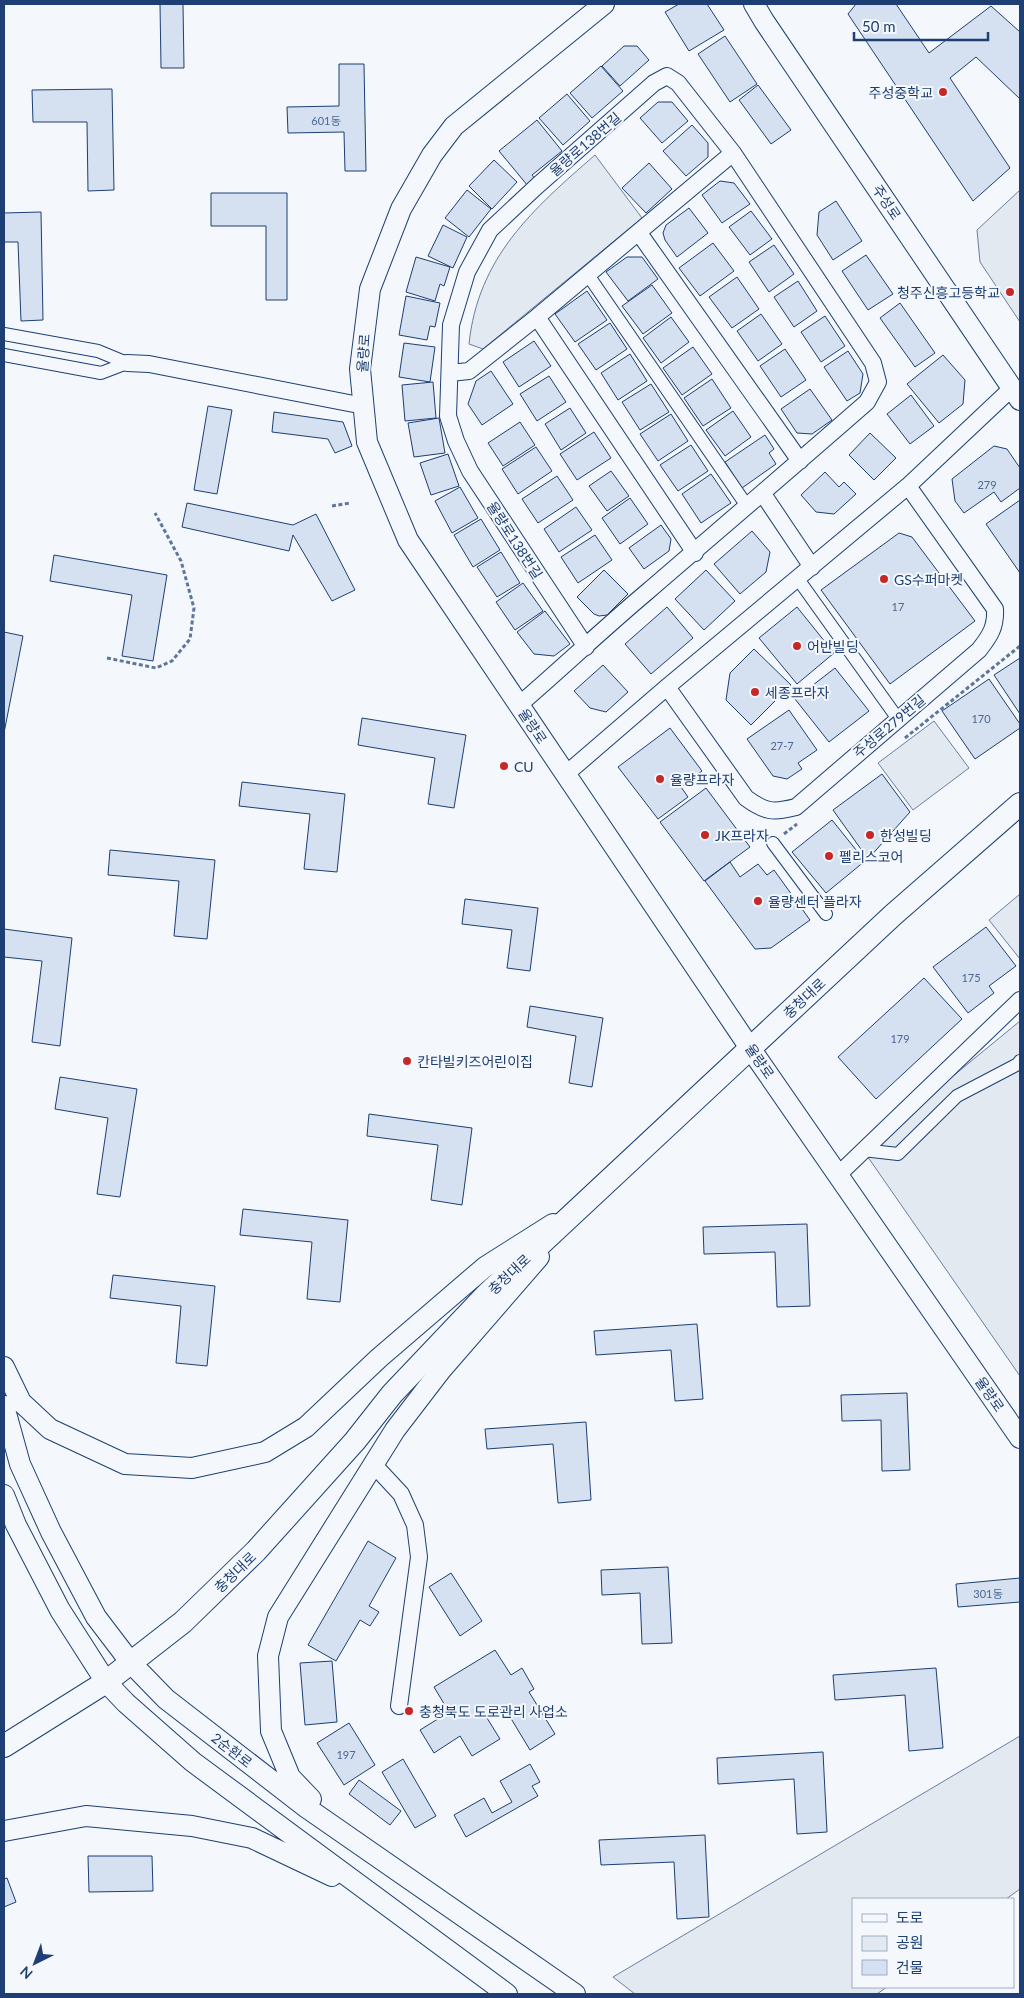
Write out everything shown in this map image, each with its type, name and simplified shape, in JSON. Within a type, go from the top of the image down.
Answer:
[{"type":"main road","name":"충청대로","points":[[4,1746],[106,1682],[183,1622],[256,1551],[355,1441],[392,1394],[486,1295],[893,915],[1020,804]]},
{"type":"street","name":"율량로","points":[[604,4],[454,126],[432,154],[401,209],[370,289],[360,369],[367,442],[408,540],[750,1048],[1020,1438]]},
{"type":"street","name":"주성로","points":[[754,4],[1016,394]]},
{"type":"street","name":"율량로138번길","points":[[519,706],[586,647],[646,593],[695,553],[867,402],[878,382],[873,363],[733,153],[678,83],[667,76],[654,83],[490,230],[467,272],[451,325],[448,416],[456,441],[470,471],[586,647]]},
{"type":"street","points":[[450,374],[469,371],[537,318],[733,153]]},
{"type":"street","points":[[639,233],[800,461]]},
{"type":"street","points":[[588,275],[747,506]]},
{"type":"street","points":[[537,318],[695,553]]},
{"type":"street","points":[[4,334],[98,351],[127,363],[149,364],[364,406]]},
{"type":"street","points":[[4,355],[101,373],[127,363]]},
{"type":"street","points":[[566,774],[1016,394]]},
{"type":"street","name":"주성로279번길","points":[[667,687],[746,798],[761,809],[778,812],[796,807],[979,650],[990,636],[995,622],[994,609],[908,486]]},
{"type":"street","points":[[763,494],[812,567]]},
{"type":"street","points":[[798,579],[898,719]]},
{"type":"street","points":[[773,843],[826,914]]},
{"type":"street","points":[[838,1174],[1020,1000]]},
{"type":"street","points":[[863,1150],[898,1154],[957,1096],[1018,1064],[1020,1061]]},
{"type":"street","points":[[4,1367],[21,1402],[50,1429],[125,1464],[192,1468],[265,1452],[306,1427],[378,1358],[485,1268],[590,1199]]},
{"type":"street","points":[[345,1834],[290,1777],[271,1731],[268,1656],[278,1616],[395,1430],[441,1370],[590,1199]]},
{"type":"street","name":"2순환로","points":[[4,1406],[20,1464],[51,1532],[96,1617],[131,1663],[166,1699],[307,1808],[575,1994]]},
{"type":"street","points":[[374,1465],[401,1494],[415,1525],[419,1558],[399,1706]]},
{"type":"street","points":[[4,1494],[16,1525],[60,1610],[106,1682],[126,1703],[193,1762],[507,1994]]},
{"type":"street","points":[[4,1831],[86,1816],[201,1828],[252,1838],[388,1906]]},
{"type":"path","points":[[332,506],[350,503]]},
{"type":"path","points":[[107,658],[156,668],[172,661],[190,639],[194,608],[184,570],[155,513]]},
{"type":"green space","points":[[595,155],[642,218],[483,349],[469,344],[474,313],[496,260],[530,216],[550,195]]},
{"type":"green space","points":[[1020,190],[1020,322],[980,262],[977,230]]},
{"type":"green space","points":[[934,721],[969,768],[913,810],[878,763]]},
{"type":"green space","points":[[1020,894],[1020,959],[989,920]]},
{"type":"green space","points":[[1020,1021],[1020,1376],[863,1150]]},
{"type":"green space","points":[[1020,1736],[1020,1889],[1007,1898],[852,1898],[852,1988],[886,1988],[877,1994],[635,1994],[613,1977]]},
{"type":"building","points":[[160,4],[183,4],[184,68],[161,68]]},
{"type":"building","points":[[679,4],[707,4],[724,30],[689,51],[665,12]]},
{"type":"building","points":[[856,4],[896,4],[929,53],[991,6],[1020,32],[1020,99],[976,57],[950,78],[1010,168],[973,201],[848,14]]},
{"type":"building","points":[[725,36],[757,84],[730,102],[698,54]]},
{"type":"building","points":[[624,46],[637,46],[649,60],[620,86],[602,66]]},
{"type":"building","points":[[339,64],[364,64],[366,171],[345,171],[344,132],[288,133],[287,107],[339,106]]},
{"type":"building","points":[[601,66],[623,91],[592,118],[570,93]]},
{"type":"building","points":[[758,85],[791,130],[771,144],[739,100]]},
{"type":"building","points":[[112,89],[114,190],[88,191],[87,122],[33,122],[32,90]]},
{"type":"building","points":[[567,94],[590,121],[563,145],[539,118]]},
{"type":"building","points":[[658,102],[672,102],[688,121],[662,143],[640,118]]},
{"type":"building","points":[[537,120],[562,151],[532,175],[536,180],[528,186],[499,151]]},
{"type":"building","points":[[692,125],[708,143],[708,157],[686,176],[663,151]]},
{"type":"building","points":[[494,160],[517,182],[492,209],[469,186]]},
{"type":"building","points":[[649,163],[672,189],[646,213],[622,188]]},
{"type":"building","points":[[720,181],[734,183],[750,204],[722,223],[702,195]]},
{"type":"building","points":[[467,190],[491,209],[469,237],[445,218]]},
{"type":"building","points":[[211,193],[287,193],[287,300],[266,300],[266,226],[211,226]]},
{"type":"building","points":[[836,201],[862,241],[833,260],[817,235],[819,212]]},
{"type":"building","points":[[689,208],[708,233],[677,257],[665,240],[663,233],[666,225]]},
{"type":"building","points":[[751,211],[772,239],[750,255],[729,227]]},
{"type":"building","points":[[41,212],[43,320],[21,321],[18,242],[4,242],[4,213]]},
{"type":"building","points":[[443,225],[467,237],[453,268],[428,256]]},
{"type":"building","points":[[713,243],[734,271],[700,296],[679,268]]},
{"type":"building","points":[[774,245],[794,274],[769,292],[749,262]]},
{"type":"building","points":[[866,255],[893,294],[868,310],[842,271]]},
{"type":"building","points":[[416,257],[450,267],[444,286],[440,284],[435,301],[406,292]]},
{"type":"building","points":[[627,257],[642,257],[658,279],[628,301],[606,272]]},
{"type":"building","points":[[737,277],[759,309],[732,328],[709,297]]},
{"type":"building","points":[[798,281],[817,311],[794,327],[774,297]]},
{"type":"building","points":[[652,285],[672,313],[643,334],[622,306]]},
{"type":"building","points":[[587,291],[607,320],[575,342],[555,314]]},
{"type":"building","points":[[406,296],[440,303],[435,327],[430,326],[427,340],[399,335]]},
{"type":"building","points":[[900,303],[935,353],[915,367],[880,318]]},
{"type":"building","points":[[761,314],[782,344],[758,361],[737,331]]},
{"type":"building","points":[[825,316],[845,346],[821,362],[801,332]]},
{"type":"building","points":[[671,317],[689,342],[661,363],[643,338]]},
{"type":"building","points":[[610,323],[627,349],[596,370],[578,344]]},
{"type":"building","points":[[534,341],[551,366],[519,387],[503,362]]},
{"type":"building","points":[[404,343],[435,347],[430,382],[399,377]]},
{"type":"building","points":[[693,347],[712,374],[682,395],[663,368]]},
{"type":"building","points":[[785,349],[806,380],[781,397],[760,366]]},
{"type":"building","points":[[848,351],[863,374],[860,393],[847,401],[824,367]]},
{"type":"building","points":[[630,354],[647,381],[618,400],[601,373]]},
{"type":"building","points":[[943,355],[965,380],[963,404],[939,423],[907,384]]},
{"type":"building","points":[[491,371],[513,404],[482,425],[468,404],[476,381]]},
{"type":"building","points":[[549,376],[566,402],[537,421],[520,394]]},
{"type":"building","points":[[712,379],[731,408],[703,426],[684,398]]},
{"type":"building","points":[[433,382],[436,418],[405,421],[402,385]]},
{"type":"building","points":[[651,384],[669,412],[640,430],[622,402]]},
{"type":"building","points":[[810,389],[832,420],[812,434],[797,433],[781,409]]},
{"type":"building","points":[[911,395],[934,426],[910,444],[887,414]]},
{"type":"building","points":[[208,406],[232,410],[217,494],[194,490]]},
{"type":"building","points":[[570,408],[586,433],[561,450],[545,424]]},
{"type":"building","points":[[733,411],[751,437],[725,456],[706,430]]},
{"type":"building","points":[[274,412],[343,422],[352,446],[335,453],[328,439],[272,432]]},
{"type":"building","points":[[671,414],[688,441],[658,461],[640,434]]},
{"type":"building","points":[[439,418],[445,453],[414,457],[408,423]]},
{"type":"building","points":[[520,422],[535,445],[503,466],[488,443]]},
{"type":"building","points":[[594,432],[611,458],[577,480],[560,454]]},
{"type":"building","points":[[870,433],[896,458],[874,480],[849,455]]},
{"type":"building","points":[[765,435],[774,449],[769,453],[776,464],[742,488],[725,462]]},
{"type":"building","points":[[691,445],[708,471],[678,491],[660,465]]},
{"type":"building","points":[[994,446],[1007,449],[1020,468],[1020,488],[1001,502],[994,492],[964,513],[955,501],[952,479]]},
{"type":"building","points":[[536,447],[552,471],[518,494],[502,469]]},
{"type":"building","points":[[448,454],[459,486],[431,495],[420,463]]},
{"type":"building","points":[[611,471],[629,496],[607,511],[589,486]]},
{"type":"building","points":[[825,472],[839,487],[844,482],[856,494],[834,514],[816,512],[801,495]]},
{"type":"building","points":[[711,474],[731,503],[701,523],[682,494]]},
{"type":"building","points":[[557,476],[573,500],[538,523],[522,499]]},
{"type":"building","points":[[460,487],[478,518],[452,533],[435,501]]},
{"type":"building","points":[[630,498],[648,524],[620,544],[602,518]]},
{"type":"building","points":[[1020,500],[1020,573],[986,524]]},
{"type":"building","points":[[187,503],[293,525],[316,514],[355,590],[332,601],[293,535],[289,551],[182,527]]},
{"type":"building","points":[[576,507],[592,530],[559,552],[544,529]]},
{"type":"building","points":[[481,519],[500,550],[473,567],[454,535]]},
{"type":"building","points":[[661,525],[671,539],[669,551],[644,569],[629,548]]},
{"type":"building","points":[[752,531],[770,552],[766,572],[740,594],[714,564]]},
{"type":"building","points":[[899,533],[912,537],[975,621],[890,684],[821,590]]},
{"type":"building","points":[[595,535],[612,560],[578,583],[561,557]]},
{"type":"building","points":[[501,552],[520,583],[497,597],[477,567]]},
{"type":"building","points":[[54,555],[167,575],[153,661],[122,656],[132,595],[50,581]]},
{"type":"building","points":[[604,570],[628,594],[607,615],[599,616],[594,614],[577,597]]},
{"type":"building","points":[[706,570],[735,601],[704,630],[675,599]]},
{"type":"building","points":[[523,583],[543,611],[515,630],[496,602]]},
{"type":"building","points":[[667,607],[693,638],[651,674],[625,644]]},
{"type":"building","name":"어반빌딩","points":[[797,607],[834,653],[797,684],[759,638]]},
{"type":"building","points":[[545,611],[570,644],[554,656],[534,654],[517,632]]},
{"type":"building","points":[[4,632],[23,636],[4,733]]},
{"type":"building","name":"세종프라자","points":[[754,649],[791,685],[751,725],[726,700],[730,673]]},
{"type":"building","points":[[1020,658],[1020,714],[994,675]]},
{"type":"building","points":[[603,665],[628,692],[606,712],[590,708],[574,691]]},
{"type":"building","points":[[835,668],[869,711],[829,742],[795,699]]},
{"type":"building","points":[[989,679],[1020,724],[1020,728],[975,759],[942,711]]},
{"type":"building","points":[[789,710],[817,750],[798,763],[802,769],[787,779],[773,776],[747,739]]},
{"type":"building","points":[[362,718],[466,735],[454,808],[428,804],[435,758],[358,745]]},
{"type":"building","name":"율량프라자","points":[[670,728],[702,771],[681,787],[688,797],[658,819],[618,767]]},
{"type":"building","name":"한성빌딩","points":[[882,774],[910,812],[868,859],[833,810]]},
{"type":"building","points":[[242,782],[345,794],[337,872],[304,869],[310,814],[239,806]]},
{"type":"building","name":"JK프라자","points":[[706,788],[750,847],[704,881],[660,822]]},
{"type":"building","name":"펠리스코어","points":[[832,820],[865,861],[826,893],[792,852]]},
{"type":"building","points":[[110,850],[215,860],[207,939],[174,936],[179,881],[108,875]]},
{"type":"building","name":"율량센터 플라자","points":[[730,862],[740,877],[758,864],[767,875],[774,870],[810,920],[771,948],[755,949],[705,881]]},
{"type":"building","points":[[465,899],[538,908],[530,971],[507,968],[512,930],[462,924]]},
{"type":"building","points":[[986,927],[1016,966],[989,986],[994,993],[968,1013],[933,967]]},
{"type":"building","points":[[4,929],[72,938],[60,1046],[32,1042],[42,961],[4,957]]},
{"type":"building","points":[[924,978],[962,1019],[876,1099],[838,1057]]},
{"type":"building","points":[[530,1006],[603,1018],[592,1087],[569,1083],[576,1036],[527,1027]]},
{"type":"building","points":[[60,1077],[137,1089],[120,1197],[97,1194],[108,1118],[55,1109]]},
{"type":"building","points":[[369,1114],[472,1128],[462,1205],[431,1200],[438,1145],[367,1136]]},
{"type":"building","points":[[243,1209],[348,1220],[340,1302],[307,1299],[312,1242],[240,1235]]},
{"type":"building","points":[[807,1224],[810,1306],[777,1307],[775,1252],[704,1254],[703,1227]]},
{"type":"building","points":[[113,1275],[215,1286],[207,1366],[176,1363],[181,1306],[110,1298]]},
{"type":"building","points":[[697,1324],[703,1399],[675,1401],[671,1350],[596,1355],[594,1331]]},
{"type":"building","points":[[907,1393],[910,1470],[882,1471],[881,1420],[842,1421],[841,1395]]},
{"type":"building","points":[[586,1422],[591,1500],[558,1503],[553,1444],[487,1449],[485,1429]]},
{"type":"building","points":[[368,1541],[396,1558],[369,1606],[379,1612],[370,1626],[360,1620],[336,1661],[308,1645]]},
{"type":"building","points":[[668,1567],[672,1643],[642,1644],[640,1593],[602,1595],[601,1570]]},
{"type":"building","points":[[451,1573],[482,1621],[460,1636],[429,1587]]},
{"type":"building","points":[[1020,1578],[1020,1602],[958,1607],[956,1584]]},
{"type":"building","points":[[495,1650],[511,1675],[522,1668],[534,1689],[529,1692],[555,1734],[530,1750],[504,1707],[487,1718],[500,1739],[472,1756],[460,1736],[434,1753],[420,1730],[449,1712],[434,1687]]},
{"type":"building","points":[[332,1661],[337,1722],[305,1725],[300,1663]]},
{"type":"building","points":[[936,1668],[943,1748],[909,1751],[905,1695],[835,1700],[833,1675]]},
{"type":"building","points":[[349,1723],[375,1765],[344,1785],[317,1743]]},
{"type":"building","points":[[823,1752],[827,1832],[797,1834],[794,1779],[718,1784],[717,1758]]},
{"type":"building","points":[[403,1759],[436,1816],[415,1828],[382,1772]]},
{"type":"building","points":[[530,1764],[540,1782],[532,1786],[538,1796],[466,1837],[454,1815],[484,1798],[492,1813],[512,1802],[500,1781]]},
{"type":"building","points":[[359,1780],[401,1811],[390,1825],[349,1794]]},
{"type":"building","points":[[705,1835],[709,1917],[677,1919],[674,1862],[601,1865],[599,1840]]},
{"type":"building","points":[[88,1856],[152,1856],[153,1891],[89,1892]]},
{"type":"building","points":[[7,1878],[16,1902],[4,1907],[4,1879]]},
{"type":"place","name":"주성중학교","points":[[943,92]]},
{"type":"place","name":"청주신흥고등학교","points":[[1010,292]]},
{"type":"place","name":"GS수퍼마켓","points":[[884,579]]},
{"type":"place","name":"어반빌딩","points":[[797,646]]},
{"type":"place","name":"세종프라자","points":[[755,692]]},
{"type":"place","name":"CU","points":[[504,766]]},
{"type":"place","name":"율량프라자","points":[[660,779]]},
{"type":"place","name":"JK프라자","points":[[705,835]]},
{"type":"place","name":"한성빌딩","points":[[870,835]]},
{"type":"place","name":"펠리스코어","points":[[829,856]]},
{"type":"place","name":"율량센터 플라자","points":[[758,901]]},
{"type":"place","name":"칸타빌키즈어린이집","points":[[407,1061]]},
{"type":"place","name":"충청북도 도로관리 사업소","points":[[409,1711]]}]
